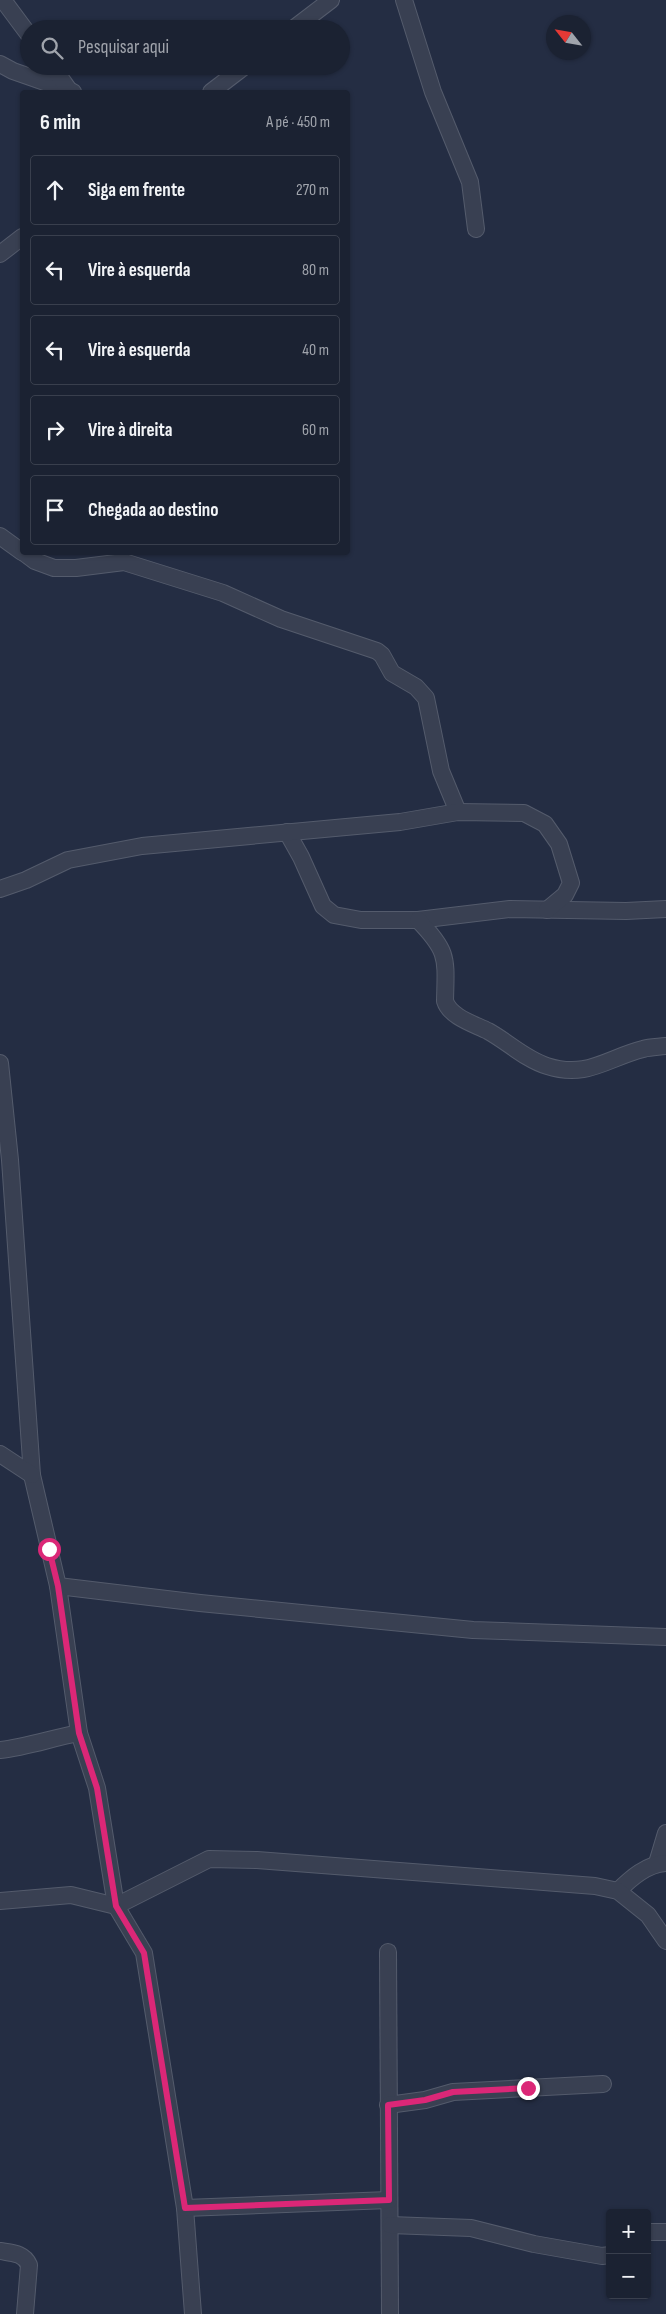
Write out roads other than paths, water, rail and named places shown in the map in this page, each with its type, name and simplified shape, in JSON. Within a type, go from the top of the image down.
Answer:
[{"type":"street","points":[[3,0],[20,23]]},
{"type":"street","points":[[305,20],[331,0]]},
{"type":"street","points":[[404,0],[433,92],[470,182],[476,229]]},
{"type":"street","points":[[0,64],[20,73]]},
{"type":"street","points":[[25,75],[68,90]]},
{"type":"street","points":[[59,75],[70,90]]},
{"type":"street","points":[[214,90],[233,75]]},
{"type":"street","points":[[0,254],[20,239]]},
{"type":"street","points":[[0,536],[20,550]]},
{"type":"street","points":[[27,555],[35,561],[54,568],[76,568],[124,562],[223,593],[281,619],[377,651],[382,655],[392,674],[416,687],[426,698],[441,770],[458,812]]},
{"type":"street","points":[[0,889],[77,858],[142,846],[400,822],[458,812],[524,813],[545,824],[559,844],[571,883],[565,895],[547,910]]},
{"type":"street","points":[[287,832],[301,857],[323,906],[334,915],[361,920],[418,920],[510,909],[626,911],[666,909]]},
{"type":"street","points":[[418,920],[436,938],[445,955],[445,1001],[447,1008],[531,1059],[548,1066],[579,1072],[643,1049],[666,1046]]},
{"type":"street","points":[[0,1063],[10,1160],[32,1475],[58,1586],[79,1733],[97,1788],[116,1906],[144,1953],[185,2208],[193,2314]]},
{"type":"street","points":[[0,1454],[32,1475]]},
{"type":"street","points":[[58,1586],[200,1603],[473,1630],[666,1636]]},
{"type":"street","points":[[0,1750],[26,1747],[50,1738],[79,1733]]},
{"type":"street","points":[[618,1891],[633,1877],[662,1863],[666,1833]]},
{"type":"street","points":[[0,1901],[71,1895],[116,1906],[209,1859],[257,1860],[595,1886],[618,1891],[648,1915],[666,1941]]},
{"type":"street","points":[[388,1952],[390,2314]]},
{"type":"street","points":[[388,2105],[425,2100],[453,2092],[603,2084]]},
{"type":"street","points":[[185,2208],[389,2200]]},
{"type":"street","points":[[390,2225],[472,2228],[534,2244],[606,2256]]},
{"type":"street","points":[[651,2232],[666,2232]]},
{"type":"street","points":[[0,2251],[20,2254],[29,2265],[25,2314]]}]
